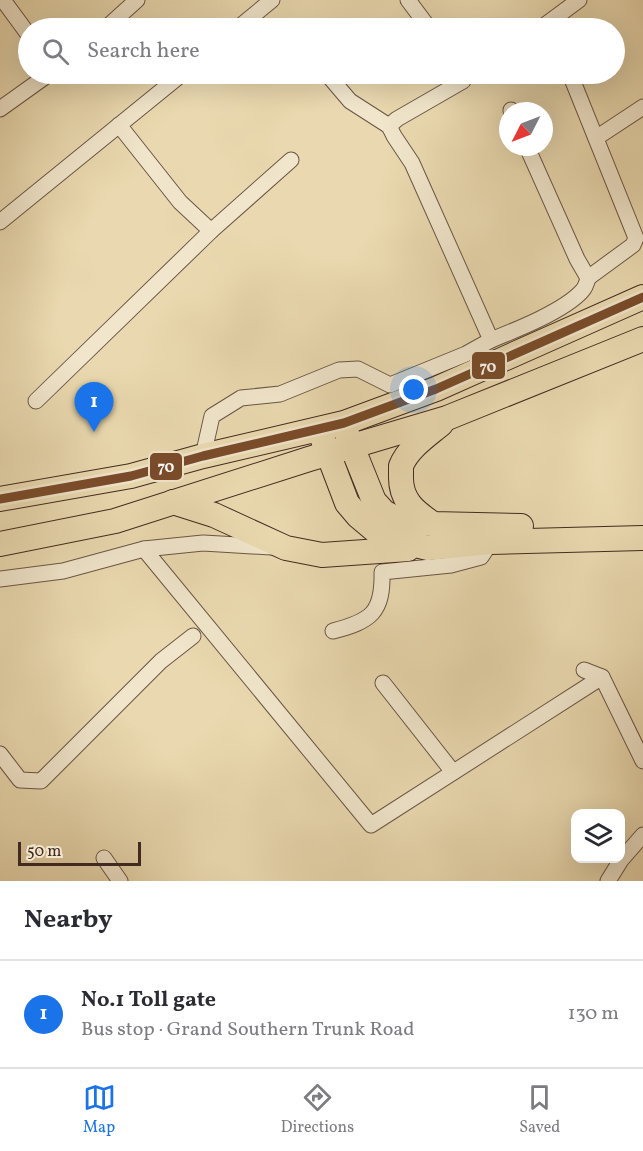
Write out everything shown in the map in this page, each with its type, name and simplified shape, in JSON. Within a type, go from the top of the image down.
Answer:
[{"type":"highway","points":[[0,499],[131,476],[203,456],[344,423],[436,389],[643,297]]},
{"type":"highway","points":[[0,544],[115,520],[447,418],[643,339]]},
{"type":"highway","points":[[433,524],[416,513],[406,501],[400,483],[401,466],[414,448],[447,418]]},
{"type":"highway","points":[[344,423],[374,501],[384,512],[401,521],[433,524],[552,526],[643,523]]},
{"type":"highway","points":[[319,430],[319,456],[347,503],[358,516],[383,537],[428,548]]},
{"type":"highway","points":[[173,502],[213,515],[286,548],[322,555],[491,542],[643,538]]},
{"type":"street","points":[[3,0],[18,20]]},
{"type":"street","points":[[117,18],[137,0]]},
{"type":"street","points":[[250,18],[272,0]]},
{"type":"street","points":[[408,0],[422,18]]},
{"type":"street","points":[[555,18],[579,0]]},
{"type":"street","points":[[0,108],[35,84]]},
{"type":"street","points":[[0,222],[171,84]]},
{"type":"street","points":[[336,84],[351,101],[389,126],[412,163],[491,340]]},
{"type":"street","points":[[389,126],[452,84]]},
{"type":"street","points":[[203,456],[212,416],[241,398],[280,394],[339,370],[358,369],[390,385],[466,354],[565,304],[583,290],[588,278],[633,245],[636,238],[574,84]]},
{"type":"street","points":[[596,138],[643,107]]},
{"type":"street","points":[[119,126],[180,202],[211,231]]},
{"type":"street","points":[[531,156],[577,259],[588,278]]},
{"type":"street","points":[[36,401],[211,231],[291,160]]},
{"type":"street","points":[[333,631],[357,624],[377,609],[382,590],[382,572],[451,565],[480,556],[491,542]]},
{"type":"street","points":[[0,579],[63,571],[144,549],[203,543],[286,548]]},
{"type":"street","points":[[144,549],[371,825],[602,677]]},
{"type":"street","points":[[0,754],[20,780],[41,781],[161,661],[193,636]]},
{"type":"street","points":[[584,670],[602,677],[643,761]]},
{"type":"street","points":[[383,683],[453,772]]},
{"type":"street","points":[[608,881],[621,860],[643,835]]},
{"type":"street","points":[[104,858],[120,881]]},
{"type":"transit line","name":"70","points":[[0,499],[131,476],[203,456],[344,423],[436,389],[643,297]]},
{"type":"place","name":"No.1 Toll gate","points":[[94,432]]}]
